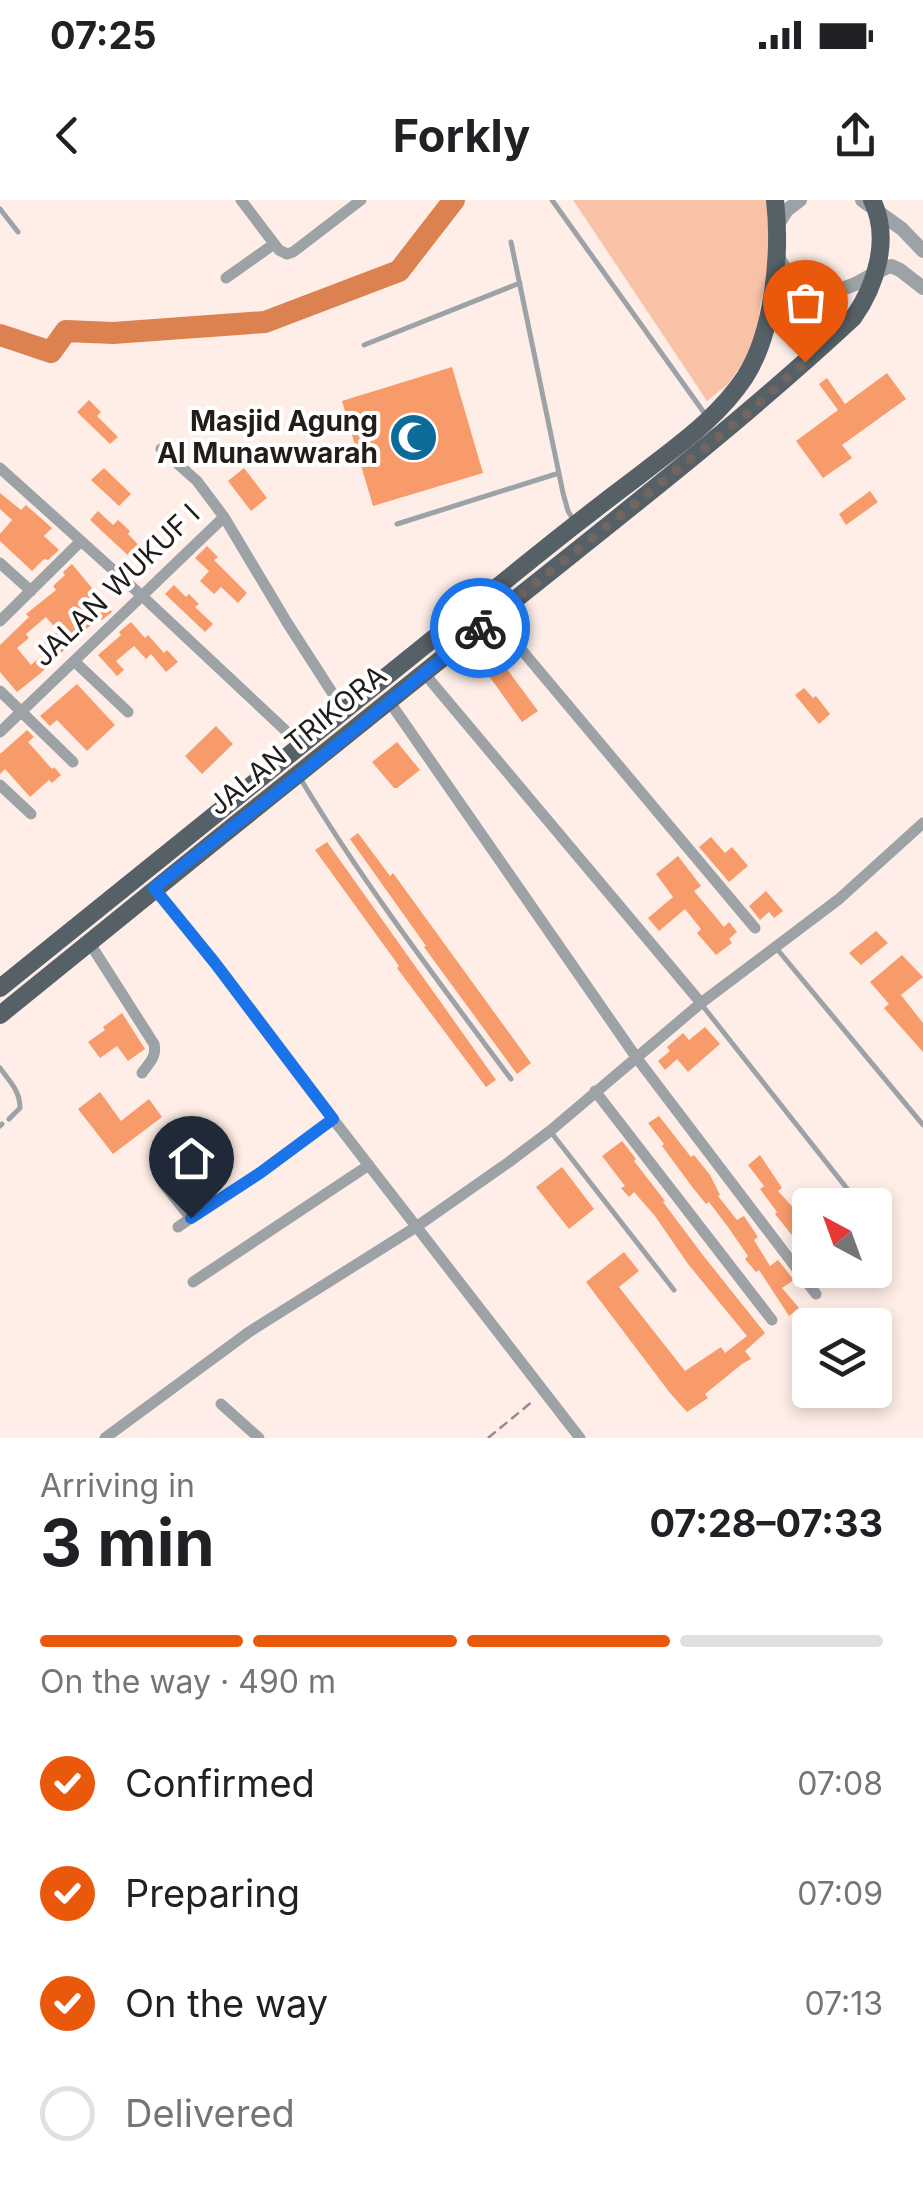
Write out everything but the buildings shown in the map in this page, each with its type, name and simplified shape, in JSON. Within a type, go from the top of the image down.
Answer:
[{"type":"main road","name":"JALAN TRIKORA","points":[[0,1015],[154,888],[190,848],[302,746],[710,421],[745,377],[759,350],[771,299],[778,224],[775,200]]},
{"type":"main road","name":"JALAN TRIKORA","points":[[0,988],[190,848],[298,776],[747,414],[853,318],[866,300],[877,271],[880,244],[875,206]]},
{"type":"main road","points":[[576,524],[588,541]]},
{"type":"street","points":[[241,200],[283,253],[293,252],[361,200]]},
{"type":"street","points":[[778,224],[800,200]]},
{"type":"street","points":[[862,200],[875,206],[923,250]]},
{"type":"street","points":[[226,278],[274,244]]},
{"type":"street","points":[[776,251],[790,278],[811,290],[838,289],[890,266],[923,288]]},
{"type":"street","points":[[161,449],[197,480],[224,516],[344,711]]},
{"type":"street","points":[[0,468],[302,746]]},
{"type":"street","name":"JALAN WUKUF I","points":[[0,732],[224,516]]},
{"type":"street","points":[[0,621],[81,541]]},
{"type":"street","points":[[0,562],[31,590]]},
{"type":"street","points":[[494,617],[754,928]]},
{"type":"street","points":[[74,660],[128,712]]},
{"type":"street","points":[[424,673],[701,1003]]},
{"type":"street","points":[[0,691],[73,762]]},
{"type":"street","points":[[388,701],[636,1056],[792,1253]]},
{"type":"street","points":[[0,785],[31,814]]},
{"type":"street","points":[[105,1438],[249,1332],[416,1227],[550,1131],[701,1003],[839,898],[923,823]]},
{"type":"street","points":[[154,888],[580,1438]]},
{"type":"street","points":[[88,942],[154,1044],[156,1052],[142,1073]]},
{"type":"street","points":[[596,1092],[772,1320]]},
{"type":"street","points":[[178,1227],[333,1119]]},
{"type":"street","points":[[193,1282],[369,1165]]},
{"type":"street","points":[[163,1182],[191,1218]]},
{"type":"street","points":[[813,1288],[816,1294]]},
{"type":"street","points":[[221,1404],[259,1438]]},
{"type":"lane","points":[[552,200],[710,421]]},
{"type":"lane","points":[[0,210],[18,232]]},
{"type":"lane","points":[[511,242],[559,473],[568,511],[576,524]]},
{"type":"lane","points":[[364,345],[520,283]]},
{"type":"lane","points":[[397,524],[559,473]]},
{"type":"lane","points":[[298,776],[384,905],[511,1079]]},
{"type":"lane","points":[[775,947],[923,1126]]},
{"type":"lane","points":[[701,1003],[847,1188]]},
{"type":"lane","points":[[1,1073],[20,1099],[20,1108],[10,1119]]},
{"type":"lane","points":[[550,1131],[674,1290]]},
{"type":"path","points":[[488,1438],[545,1391]]},
{"type":"shaded area","points":[[573,200],[768,200],[772,256],[758,328],[745,360],[728,384],[707,401]]},
{"type":"waterway","points":[[0,335],[51,352],[66,331],[113,333],[265,322],[399,271],[454,200]]},
{"type":"way so far","points":[[480,628],[747,414],[805,362]]},
{"type":"place","name":"Masjid Agung Al Munawwarah","points":[[413,437]]},
{"type":"route","points":[[191,1218],[333,1119],[154,888],[480,628]]}]
